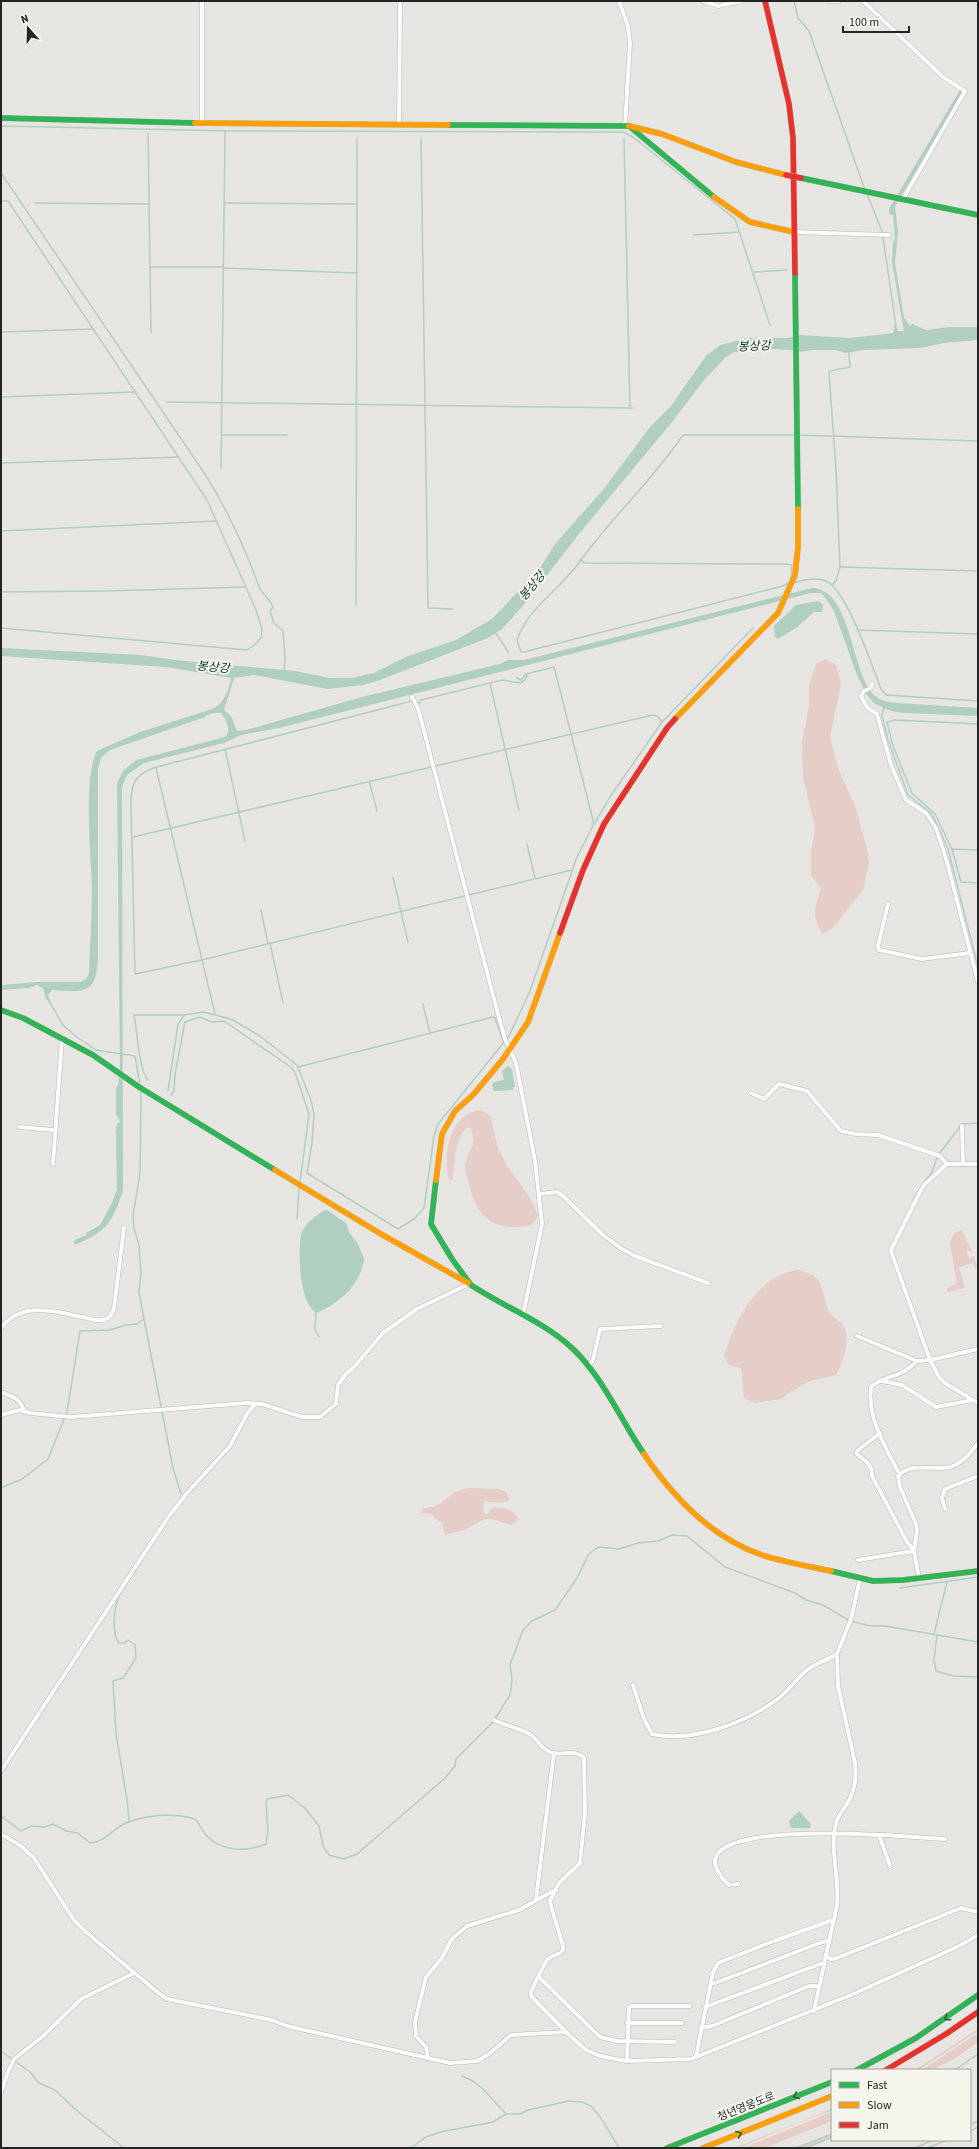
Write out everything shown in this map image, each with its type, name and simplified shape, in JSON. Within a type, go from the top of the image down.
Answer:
[{"type":"main road","points":[[469,1284],[433,1230],[431,1224],[442,1134],[456,1111],[472,1095],[511,1049],[528,1022],[583,870],[612,810],[667,728],[778,613],[790,590],[795,575],[798,547],[793,126],[765,1]]},
{"type":"main road","points":[[1,118],[202,124],[627,126],[662,134],[736,162],[786,175],[978,215]]},
{"type":"main road","points":[[627,126],[718,200],[750,222],[794,227]]},
{"type":"main road","points":[[1,1010],[13,1013],[62,1038],[118,1071],[141,1088],[381,1234],[469,1284],[564,1341],[589,1366],[611,1398],[651,1466],[681,1502],[695,1515],[737,1544],[754,1553],[860,1579],[885,1581],[978,1571]]},
{"type":"main road","points":[[859,2069],[916,2038],[978,1995]]},
{"type":"main road","points":[[888,2069],[946,2034],[978,2012]]},
{"type":"main road","name":"청년영웅도로","points":[[667,2148],[831,2082]]},
{"type":"main road","name":"청년영웅도로","points":[[703,2148],[831,2096]]},
{"type":"street","points":[[202,1],[202,124]]},
{"type":"street","points":[[399,124],[400,1]]},
{"type":"street","points":[[619,1],[628,26],[630,43],[627,126]]},
{"type":"street","points":[[703,1],[718,6],[742,1]]},
{"type":"street","points":[[830,1],[839,1]]},
{"type":"street","points":[[863,1],[943,77],[965,91],[902,199]]},
{"type":"street","points":[[794,227],[889,235]]},
{"type":"street","points":[[871,686],[864,691],[861,696],[867,707],[877,714],[891,765],[906,800],[926,813],[936,828],[947,862],[978,982]]},
{"type":"street","points":[[412,697],[418,708],[506,1040],[516,1063],[535,1161],[542,1224],[541,1235],[523,1316]]},
{"type":"street","points":[[888,904],[878,946],[879,950],[922,959],[970,953]]},
{"type":"street","points":[[52,1164],[62,1038]]},
{"type":"street","points":[[751,1092],[764,1099],[779,1084],[800,1088],[812,1095],[841,1131],[856,1134],[878,1135],[893,1139],[940,1156],[947,1164]]},
{"type":"street","points":[[962,1126],[963,1164]]},
{"type":"street","points":[[19,1127],[54,1130]]},
{"type":"street","points":[[978,1164],[947,1164],[924,1185],[891,1250],[895,1268],[930,1360],[939,1377],[945,1383],[978,1402]]},
{"type":"street","points":[[539,1194],[557,1192],[603,1235],[635,1256],[708,1283]]},
{"type":"street","points":[[1,1328],[9,1318],[17,1313],[32,1309],[95,1320],[106,1319],[110,1316],[114,1308],[124,1228]]},
{"type":"street","points":[[1,1415],[20,1410],[71,1417],[246,1403],[262,1404],[302,1418],[320,1417],[336,1404],[340,1381],[383,1333],[417,1309],[469,1284]]},
{"type":"street","points":[[589,1366],[593,1360],[600,1329],[661,1326]]},
{"type":"street","points":[[857,1336],[918,1361],[930,1360],[978,1349]]},
{"type":"street","points":[[918,1361],[909,1370],[871,1387],[870,1392],[872,1415],[900,1475],[900,1487],[916,1524],[917,1530],[914,1552],[919,1578]]},
{"type":"street","points":[[882,1381],[902,1386],[936,1407],[974,1400]]},
{"type":"street","points":[[1,1392],[15,1397],[22,1403],[24,1411]]},
{"type":"street","points":[[1,1771],[167,1519],[187,1493],[230,1446],[247,1414],[255,1404]]},
{"type":"street","points":[[880,1433],[857,1452],[857,1454],[866,1461],[872,1470],[872,1476],[914,1552]]},
{"type":"street","points":[[900,1475],[906,1471],[922,1467],[952,1466],[968,1455],[978,1442]]},
{"type":"street","points":[[945,1509],[942,1498],[945,1489],[978,1476]]},
{"type":"street","points":[[858,1560],[914,1552]]},
{"type":"street","points":[[814,2011],[838,1894],[834,1845],[836,1822],[851,1796],[856,1775],[855,1763],[838,1686],[837,1654],[851,1619],[860,1579]]},
{"type":"street","points":[[633,1686],[644,1719],[652,1734],[695,1734],[725,1727],[768,1706],[780,1697],[808,1669],[837,1654]]},
{"type":"street","points":[[428,2058],[426,2047],[414,2031],[428,1972],[442,1958],[454,1936],[467,1926],[510,1914],[553,1891],[580,1863],[583,1840],[586,1775],[584,1758],[581,1754],[554,1753],[544,1749],[530,1734],[512,1729],[494,1720]]},
{"type":"street","points":[[536,1899],[554,1753]]},
{"type":"street","points":[[738,1884],[729,1884],[715,1865],[721,1852],[734,1843],[747,1838],[835,1833],[945,1839]]},
{"type":"street","points":[[1,1834],[21,1846],[34,1858],[74,1920],[156,1992],[167,1999],[179,2003],[272,2020],[287,2026],[450,2063],[467,2063],[476,2061],[489,2054],[511,2035],[566,2032]]},
{"type":"street","points":[[878,1835],[890,1866]]},
{"type":"street","points":[[553,1891],[550,1900],[551,1907],[563,1943],[563,1949],[560,1954],[549,1958],[531,1992],[531,1996],[586,2050],[597,2055],[627,2060],[684,2060],[696,2057],[814,2011],[959,1946],[978,1935]]},
{"type":"street","points":[[825,1955],[831,1959],[837,1958],[961,1908],[978,1912]]},
{"type":"street","points":[[696,2057],[713,1972],[718,1963],[833,1920]]},
{"type":"street","points":[[710,1986],[822,1942],[828,1941]]},
{"type":"street","points":[[705,2007],[823,1963]]},
{"type":"street","points":[[1,2092],[14,2059],[42,2037],[76,2003],[92,1992],[134,1973]]},
{"type":"street","points":[[539,1976],[594,2033],[609,2040],[627,2042],[675,2042]]},
{"type":"street","points":[[701,2028],[712,2026],[809,1986],[818,1986]]},
{"type":"street","points":[[627,2060],[627,2011],[632,2006],[690,2006]]},
{"type":"street","points":[[627,2024],[682,2023]]},
{"type":"shaded area","points":[[826,659],[836,665],[841,684],[830,737],[838,768],[855,806],[867,849],[869,864],[863,890],[832,929],[823,933],[817,923],[815,912],[821,889],[811,875],[811,851],[815,827],[803,778],[802,742],[809,706],[809,686],[816,664]]},
{"type":"shaded area","points":[[482,1110],[491,1117],[499,1148],[507,1166],[527,1193],[535,1208],[538,1216],[530,1225],[506,1227],[490,1221],[479,1209],[475,1202],[465,1168],[466,1160],[473,1145],[471,1128],[467,1127],[460,1138],[456,1152],[453,1179],[449,1180],[447,1158],[451,1136],[462,1118],[471,1113]]},
{"type":"shaded area","points":[[962,1230],[972,1252],[967,1251],[969,1259],[974,1256],[977,1267],[975,1268],[972,1263],[959,1267],[965,1288],[947,1292],[947,1288],[957,1284],[950,1243],[953,1234]]},
{"type":"shaded area","points":[[798,1270],[814,1276],[818,1280],[829,1311],[845,1329],[846,1342],[844,1357],[836,1375],[810,1381],[793,1390],[781,1399],[754,1403],[744,1398],[741,1368],[729,1365],[724,1356],[734,1328],[741,1314],[759,1290],[771,1280]]},
{"type":"shaded area","points":[[467,1488],[499,1489],[506,1492],[510,1500],[501,1503],[484,1501],[483,1510],[486,1515],[492,1508],[507,1509],[514,1513],[519,1520],[512,1525],[492,1519],[484,1519],[467,1529],[445,1535],[442,1522],[435,1519],[432,1514],[420,1513],[423,1508],[437,1506],[454,1493]]},
{"type":"shaded area","points":[[978,2029],[978,2031],[921,2069],[917,2069]]},
{"type":"shaded area","points":[[978,2033],[978,2042],[959,2056],[937,2067],[924,2069]]},
{"type":"shaded area","points":[[831,2109],[831,2111],[820,2115],[801,2121]]},
{"type":"shaded area","points":[[831,2112],[831,2121],[765,2148],[743,2148]]},
{"type":"shaded area","points":[[786,2127],[738,2148],[734,2148]]},
{"type":"shaded area","points":[[831,2135],[831,2137],[816,2144],[798,2148]]},
{"type":"water","name":"봉상강","points":[[960,90],[963,92],[895,206],[898,232],[895,263],[904,318],[910,326],[912,324],[926,330],[949,327],[978,327],[978,340],[944,343],[921,348],[864,350],[845,353],[836,350],[813,350],[798,352],[772,349],[734,352],[726,357],[705,379],[672,422],[579,534],[527,601],[503,628],[488,638],[380,680],[363,685],[328,689],[254,675],[234,678],[224,710],[231,716],[237,731],[246,730],[362,697],[500,664],[508,660],[524,660],[812,588],[825,592],[835,602],[843,616],[866,684],[876,697],[885,701],[897,703],[978,708],[978,716],[905,713],[891,711],[875,704],[867,695],[857,675],[834,611],[824,596],[820,593],[811,593],[279,728],[241,735],[224,743],[144,763],[127,775],[122,787],[123,1190],[115,1212],[107,1225],[95,1235],[88,1238],[86,1233],[100,1225],[117,1190],[116,1131],[117,1124],[120,1122],[116,1114],[116,1088],[118,1085],[120,1066],[117,783],[124,770],[136,760],[225,737],[228,732],[228,728],[225,718],[221,713],[214,713],[213,709],[225,696],[231,678],[166,667],[1,656],[1,648],[141,655],[175,660],[295,671],[330,678],[352,678],[374,673],[408,656],[456,640],[492,619],[540,568],[555,544],[603,490],[650,427],[671,406],[706,356],[720,345],[749,338],[789,338],[799,335],[850,338],[893,333],[895,323],[898,331],[904,331],[892,262],[893,243],[895,239],[893,215],[889,214],[889,209]]},
{"type":"water","points":[[818,601],[823,605],[822,612],[814,612],[796,628],[778,639],[775,637],[774,626],[796,605]]},
{"type":"water","points":[[203,712],[205,717],[110,750],[101,758],[98,769],[98,959],[97,971],[91,985],[80,991],[52,990],[48,995],[51,1003],[46,999],[43,988],[37,985],[29,988],[1,990],[1,985],[37,982],[81,982],[86,979],[89,973],[92,888],[89,837],[89,798],[90,779],[97,751],[140,732]]},
{"type":"water","points":[[508,1066],[512,1069],[515,1087],[513,1087],[513,1090],[494,1091],[492,1085],[494,1082],[504,1080],[502,1071]]},
{"type":"water","points":[[327,1210],[346,1223],[349,1232],[358,1244],[364,1259],[362,1269],[348,1292],[333,1304],[317,1313],[311,1308],[306,1299],[303,1288],[300,1263],[300,1240],[303,1229],[309,1222]]},
{"type":"water","points":[[799,1811],[811,1824],[810,1828],[791,1828],[789,1821]]},
{"type":"waterway","points":[[794,1],[798,18],[809,31],[865,190]]},
{"type":"waterway","points":[[1,126],[231,131],[623,132],[633,137],[735,219],[770,325]]},
{"type":"waterway","points":[[221,468],[225,131]]},
{"type":"waterway","points":[[148,133],[151,333]]},
{"type":"waterway","points":[[356,605],[357,138]]},
{"type":"waterway","points":[[421,138],[428,608],[453,609]]},
{"type":"waterway","points":[[624,139],[630,408]]},
{"type":"waterway","points":[[1,173],[214,488],[236,530],[260,589],[273,607],[270,611],[274,623],[283,631],[285,658],[284,670]]},
{"type":"waterway","points":[[867,194],[882,231],[896,326]]},
{"type":"waterway","points":[[1,201],[8,201],[207,500],[256,610],[262,629],[261,638],[247,650],[1,628]]},
{"type":"waterway","points":[[35,203],[149,204]]},
{"type":"waterway","points":[[224,203],[356,204]]},
{"type":"waterway","points":[[693,235],[740,232]]},
{"type":"waterway","points":[[150,267],[223,267]]},
{"type":"waterway","points":[[223,268],[357,273]]},
{"type":"waterway","points":[[754,272],[787,270]]},
{"type":"waterway","points":[[1,332],[93,329]]},
{"type":"waterway","points":[[833,584],[836,581],[840,567],[836,469],[829,373],[830,371],[850,367],[849,351]]},
{"type":"waterway","points":[[1,397],[135,392]]},
{"type":"waterway","points":[[167,402],[632,408]]},
{"type":"waterway","points":[[222,435],[287,435]]},
{"type":"waterway","points":[[788,583],[783,586],[524,652],[521,652],[517,640],[528,619],[536,609],[570,573],[590,547],[658,468],[683,435],[794,435]]},
{"type":"waterway","points":[[798,435],[978,441]]},
{"type":"waterway","points":[[1,463],[179,457]]},
{"type":"waterway","points":[[1,531],[217,521]]},
{"type":"waterway","points":[[580,560],[585,563],[785,564],[792,565],[791,578]]},
{"type":"waterway","points":[[840,567],[978,571]]},
{"type":"waterway","points":[[793,583],[818,579],[826,581],[834,587],[850,613],[881,689],[886,695],[978,701]]},
{"type":"waterway","points":[[1,592],[245,587]]},
{"type":"waterway","points":[[148,1080],[142,1068],[140,1059],[134,1015],[184,1015],[203,1012],[233,1020],[260,1036],[297,1065],[311,1100],[314,1114],[312,1143],[307,1173],[398,1229],[414,1219],[424,1208],[434,1136],[438,1124],[509,1036],[530,991],[577,857],[594,824],[612,794],[662,722],[753,628]]},
{"type":"waterway","points":[[858,630],[978,634]]},
{"type":"waterway","points":[[495,632],[509,653]]},
{"type":"waterway","points":[[517,678],[521,680],[526,674],[554,667],[594,824]]},
{"type":"waterway","points":[[417,706],[421,700],[502,680],[520,683],[525,680],[528,674]]},
{"type":"waterway","points":[[490,683],[519,810]]},
{"type":"waterway","points":[[413,703],[412,701],[153,768],[138,777],[133,785],[131,803],[135,974],[206,959],[572,870]]},
{"type":"waterway","points":[[884,707],[882,716],[888,740],[908,795],[932,814],[948,849],[978,967]]},
{"type":"waterway","points":[[199,716],[218,709]]},
{"type":"waterway","points":[[133,837],[653,715],[657,716],[662,722]]},
{"type":"waterway","points":[[978,724],[895,720],[887,722],[893,746],[912,793],[935,814],[952,849],[961,882],[978,883]]},
{"type":"waterway","points":[[225,749],[245,841]]},
{"type":"waterway","points":[[156,768],[215,1014]]},
{"type":"waterway","points":[[369,781],[377,811]]},
{"type":"waterway","points":[[527,844],[535,878]]},
{"type":"waterway","points":[[952,849],[978,850]]},
{"type":"waterway","points":[[393,877],[408,942]]},
{"type":"waterway","points":[[261,910],[268,944]]},
{"type":"waterway","points":[[270,943],[283,1003]]},
{"type":"waterway","points":[[49,1001],[63,1025],[78,1038],[96,1050],[135,1056],[140,1085]]},
{"type":"waterway","points":[[423,1004],[430,1034]]},
{"type":"waterway","points":[[168,1091],[178,1024],[184,1015]]},
{"type":"waterway","points":[[171,1095],[174,1091],[175,1074],[185,1022],[200,1017],[212,1022],[224,1021],[292,1068],[296,1075],[309,1114],[300,1182]]},
{"type":"waterway","points":[[298,1067],[493,1017],[495,1018],[504,1043]]},
{"type":"waterway","points":[[1,1488],[22,1479],[48,1459],[67,1412],[80,1331],[110,1330],[126,1325],[137,1324],[144,1319],[139,1292],[141,1274],[139,1245],[134,1229],[133,1215],[140,1173],[141,1091]]},
{"type":"waterway","points":[[939,1154],[962,1124],[978,1123]]},
{"type":"waterway","points":[[924,1182],[931,1174],[937,1158]]},
{"type":"waterway","points":[[297,1219],[299,1185]]},
{"type":"waterway","points":[[914,1199],[921,1187]]},
{"type":"waterway","points":[[76,1242],[91,1235]]},
{"type":"waterway","points":[[316,1313],[315,1330],[319,1337]]},
{"type":"waterway","points":[[144,1319],[173,1468],[181,1494]]},
{"type":"waterway","points":[[1,1816],[21,1831],[31,1826],[45,1827],[53,1824],[66,1831],[78,1833],[90,1843],[104,1838],[119,1826],[131,1821],[145,1817],[167,1815],[181,1816],[196,1820],[206,1835],[219,1845],[234,1849],[243,1849],[259,1847],[266,1844],[268,1831],[267,1799],[288,1795],[305,1808],[319,1826],[323,1846],[329,1855],[343,1859],[357,1854],[444,1779],[455,1766],[456,1759],[493,1722],[510,1695],[512,1679],[510,1665],[523,1630],[532,1621],[555,1610],[577,1578],[589,1554],[598,1547],[619,1549],[638,1543],[658,1541],[672,1535],[687,1536],[725,1567],[795,1593],[806,1600],[823,1605],[850,1621],[871,1626],[885,1626],[978,1642]]},
{"type":"waterway","points":[[129,1822],[127,1799],[116,1733],[113,1681],[123,1678],[136,1658],[135,1645],[128,1640],[125,1643],[119,1643],[116,1638],[114,1619],[116,1605],[120,1594],[136,1570]]},
{"type":"waterway","points":[[900,1588],[978,1577]]},
{"type":"waterway","points":[[934,1634],[947,1582]]},
{"type":"waterway","points":[[937,1635],[934,1660],[936,1671],[953,1676],[978,1677]]},
{"type":"waterway","points":[[1,2051],[30,2072],[39,2083],[55,2090],[76,2110],[124,2148]]},
{"type":"waterway","points":[[956,2069],[978,2054]]},
{"type":"waterway","points":[[462,2076],[473,2081],[483,2089],[506,2114]]},
{"type":"waterway","points":[[411,2148],[426,2137],[440,2132],[493,2122],[506,2114],[520,2114],[528,2110],[569,2101],[582,2102],[591,2106],[601,2118],[619,2148]]},
{"type":"waterway","points":[[971,2124],[978,2121]]},
{"type":"waterway","points":[[971,2130],[978,2127]]},
{"type":"waterway","points":[[796,2148],[831,2134]]},
{"type":"waterway","points":[[806,2148],[831,2137]]},
{"type":"waterway","points":[[915,2148],[931,2141]]},
{"type":"waterway","points":[[927,2148],[944,2141]]},
{"type":"traffic: fast","points":[[1,118],[195,123]]},
{"type":"traffic: fast","points":[[448,125],[629,126],[714,197]]},
{"type":"traffic: fast","points":[[801,178],[978,215]]},
{"type":"traffic: fast","points":[[795,273],[798,509]]},
{"type":"traffic: fast","points":[[1,1010],[23,1018],[93,1055],[139,1087],[275,1170]]},
{"type":"traffic: fast","points":[[436,1180],[431,1224],[452,1259],[471,1285],[549,1330],[572,1348],[583,1359],[602,1385],[644,1454]]},
{"type":"traffic: fast","points":[[831,1571],[873,1581],[903,1580],[978,1571]]},
{"type":"traffic: fast","points":[[859,2069],[916,2038],[978,1995]]},
{"type":"traffic: fast","points":[[667,2148],[831,2082]]},
{"type":"traffic: slow","points":[[195,123],[448,125]]},
{"type":"traffic: slow","points":[[629,126],[662,134],[736,162],[786,175]]},
{"type":"traffic: slow","points":[[714,197],[750,222],[794,232]]},
{"type":"traffic: slow","points":[[675,719],[778,613],[795,575],[798,547],[798,509]]},
{"type":"traffic: slow","points":[[436,1180],[442,1134],[455,1111],[473,1095],[503,1059],[528,1022],[560,933]]},
{"type":"traffic: slow","points":[[275,1170],[381,1234],[468,1283]]},
{"type":"traffic: slow","points":[[644,1454],[655,1470],[681,1500],[710,1527],[727,1538],[744,1548],[762,1555],[831,1571]]},
{"type":"traffic: slow","points":[[703,2148],[831,2096]]},
{"type":"traffic: jam","points":[[765,1],[789,104],[793,138],[795,273]]},
{"type":"traffic: jam","points":[[786,175],[801,178]]},
{"type":"traffic: jam","points":[[560,933],[583,870],[604,824],[667,728],[675,719]]},
{"type":"traffic: jam","points":[[888,2069],[946,2034],[978,2012]]}]
